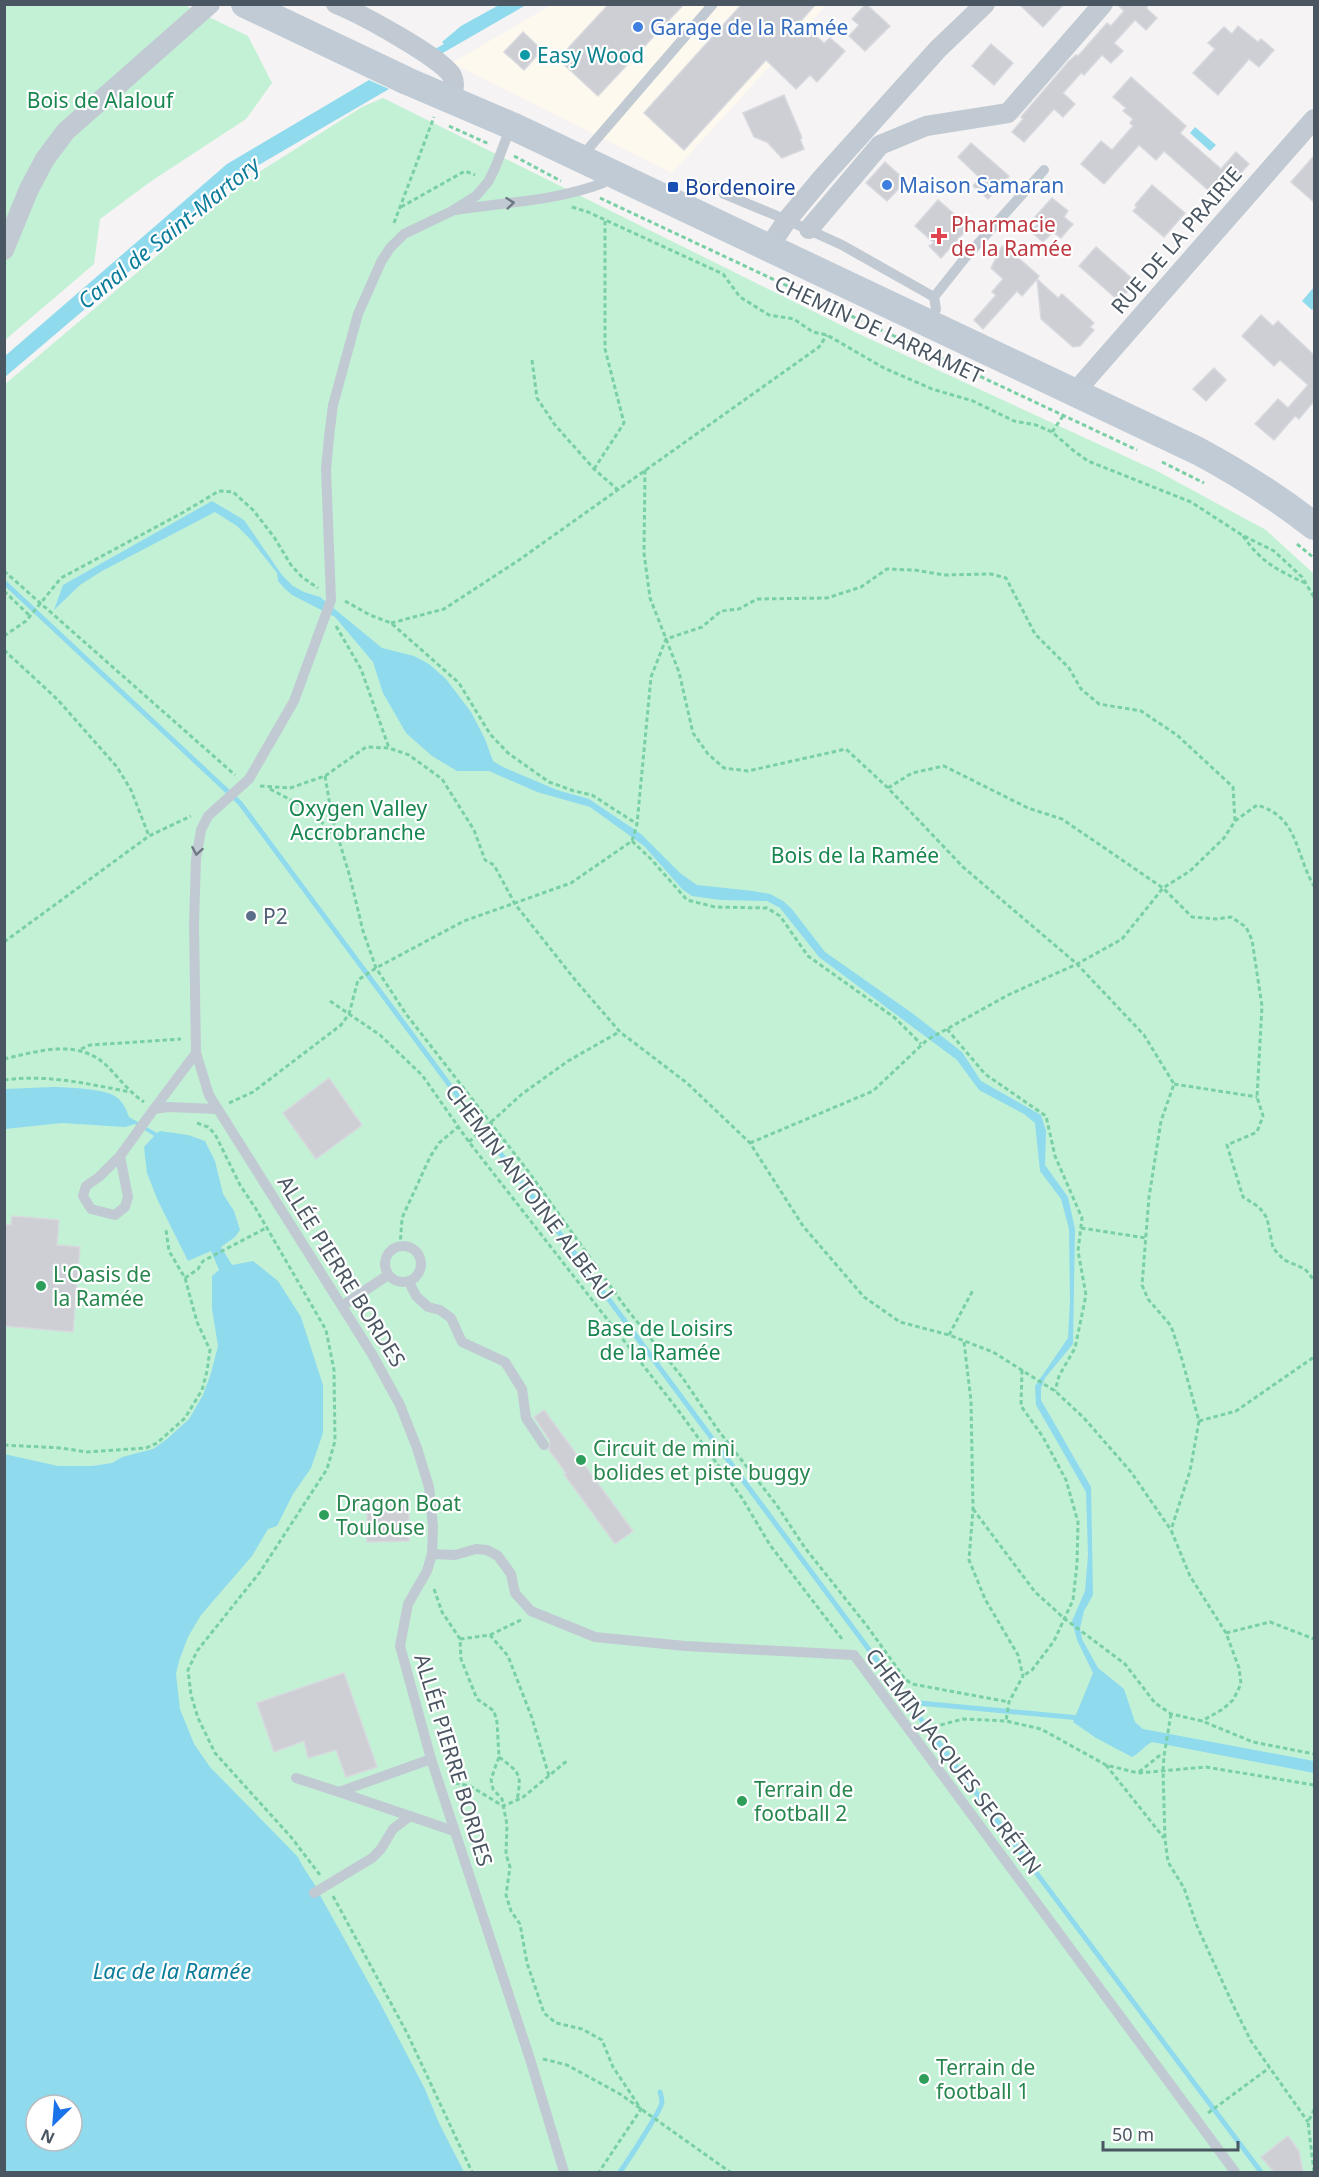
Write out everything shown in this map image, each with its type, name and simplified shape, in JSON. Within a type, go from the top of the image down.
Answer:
[{"type":"main road","name":"CHEMIN DE LARRAMET","points":[[246,4],[407,81],[442,107],[506,137],[580,158],[769,247],[932,310],[1070,405],[1198,451],[1242,474],[1282,501],[1302,532]]},
{"type":"street","points":[[4,250],[29,189],[45,159],[66,130],[210,4]]},
{"type":"street","points":[[336,4],[420,50],[452,76],[454,89],[442,107]]},
{"type":"street","points":[[787,220],[938,49],[985,4]]},
{"type":"street","points":[[809,229],[880,145],[926,126],[1008,113],[1103,4]]},
{"type":"street","name":"RUE DE LA PRAIRIE","points":[[1070,405],[1082,384],[1314,118]]},
{"type":"street","points":[[822,178],[838,193]]},
{"type":"street","name":"CHEMIN DE LARRAMET","points":[[769,247],[787,220]]},
{"type":"lane","points":[[580,158],[713,4]]},
{"type":"lane","points":[[332,598],[328,447],[333,405],[358,314],[381,262],[390,248],[404,234],[452,211],[476,196],[488,182],[506,137]]},
{"type":"lane","points":[[932,310],[965,258],[1044,170]]},
{"type":"lane","points":[[452,211],[551,198],[582,191],[603,183],[609,172]]},
{"type":"lane","points":[[724,194],[787,220]]},
{"type":"lane","name":"CHEMIN DE LARRAMET","points":[[787,220],[842,245],[932,310]]},
{"type":"lane","name":"ALLÉE PIERRE BORDES","points":[[332,598],[294,701],[249,779],[208,816],[201,830],[196,860],[194,924],[196,1053],[209,1095],[372,1354],[400,1405],[417,1448],[429,1487],[433,1526],[432,1554],[427,1571],[408,1604],[400,1646],[431,1759],[530,2059],[564,2172]]},
{"type":"lane","points":[[120,1156],[128,1197],[125,1207],[115,1215],[91,1209],[82,1196],[86,1186],[99,1177],[136,1137],[196,1053]]},
{"type":"lane","points":[[154,1109],[168,1107],[217,1109]]},
{"type":"lane","points":[[400,1247],[411,1248],[419,1255],[422,1265],[418,1275],[409,1282],[398,1282],[388,1275],[385,1263],[390,1253],[400,1247]]},
{"type":"lane","points":[[342,1306],[388,1275]]},
{"type":"lane","points":[[409,1282],[416,1296],[428,1307],[440,1310],[451,1318],[462,1342],[505,1362],[522,1389],[526,1418],[544,1445]]},
{"type":"lane","points":[[432,1554],[455,1555],[476,1549],[488,1550],[498,1556],[511,1574],[515,1593],[531,1611]]},
{"type":"lane","name":"CHEMIN JACQUES SECRÉTIN","points":[[531,1611],[595,1637],[611,1640],[854,1655],[1235,2172]]},
{"type":"lane","points":[[339,1792],[431,1759]]},
{"type":"lane","points":[[297,1778],[454,1831]]},
{"type":"lane","points":[[314,1893],[372,1858],[381,1849],[393,1829],[410,1816]]},
{"type":"path","name":"CHEMIN DE LARRAMET","points":[[442,107],[451,127],[506,137],[582,191],[1070,405],[1143,452]]},
{"type":"path","points":[[400,208],[442,107]]},
{"type":"path","points":[[563,204],[723,274],[740,297],[769,315],[794,319],[813,332],[827,335],[884,368],[932,389],[972,401],[1014,421],[1036,425],[1052,432],[1088,461],[1191,502],[1242,535],[1274,551],[1302,577],[1314,597]]},
{"type":"path","points":[[594,469],[624,423],[605,349],[605,221]]},
{"type":"path","points":[[391,623],[444,609],[519,560],[819,347],[827,335]]},
{"type":"path","points":[[532,360],[537,398],[555,425],[594,469],[618,490]]},
{"type":"path","points":[[1052,432],[1070,405]]},
{"type":"path","points":[[1152,457],[1206,483]]},
{"type":"path","points":[[645,470],[644,553],[650,598],[679,672],[693,733],[708,754],[724,768],[748,771],[846,749],[888,788],[963,867],[1077,964],[1144,1035],[1174,1084],[1257,1097]]},
{"type":"path","points":[[4,636],[26,621],[61,578],[219,491],[233,492],[253,510],[302,577],[332,598],[391,623],[459,683],[490,734],[508,753],[549,782],[592,795],[637,825]]},
{"type":"path","points":[[1302,532],[1314,558]]},
{"type":"path","points":[[1242,535],[1256,555],[1276,570],[1305,583]]},
{"type":"path","points":[[666,639],[702,627],[721,611],[739,609],[757,599],[827,598],[861,587],[887,569],[914,570],[944,575],[991,574],[1006,578],[1035,634],[1069,668],[1082,689],[1099,704],[1142,711],[1176,735],[1233,787],[1235,822]]},
{"type":"path","points":[[4,571],[236,775],[249,779],[261,787],[290,788],[325,776],[366,747],[389,748],[409,755],[442,779],[474,830],[485,860],[494,865],[515,904],[576,981],[620,1032],[687,1083],[750,1143],[803,1226],[864,1297],[900,1322],[949,1335],[993,1352],[1055,1391],[1084,1418],[1131,1472],[1171,1530],[1190,1576],[1226,1633],[1239,1668],[1241,1684],[1233,1700],[1223,1709],[1202,1721]]},
{"type":"path","points":[[4,591],[31,615]]},
{"type":"path","points":[[325,617],[336,626],[361,669],[389,748]]},
{"type":"path","points":[[217,1109],[253,1092],[341,1025],[349,1014],[358,980],[376,968],[465,921],[571,883],[632,841],[637,825],[651,677],[666,639]]},
{"type":"path","points":[[4,650],[57,699],[117,767],[131,790],[149,836]]},
{"type":"path","points":[[888,788],[912,773],[944,766],[1028,808],[1062,819],[1163,888],[1192,917],[1216,919],[1231,917],[1246,927],[1252,940],[1262,1006],[1257,1097],[1263,1116],[1257,1132],[1227,1145],[1243,1197],[1259,1207],[1267,1218],[1273,1248],[1284,1260],[1305,1269],[1314,1281]]},
{"type":"path","points":[[325,776],[332,818],[363,931],[376,968],[406,1014],[528,1171],[626,1308],[682,1377],[718,1430],[776,1504],[805,1548],[867,1626],[905,1679],[912,1684],[1009,1702]]},
{"type":"path","points":[[269,788],[310,810],[340,841]]},
{"type":"path","points":[[750,1143],[873,1091],[927,1040],[1008,995],[1077,964],[1122,939],[1163,888],[1190,871],[1224,838],[1235,822],[1257,805],[1273,810],[1289,827],[1314,886]]},
{"type":"path","points":[[4,942],[149,836],[189,817]]},
{"type":"path","points":[[632,841],[687,900],[715,907],[767,908],[780,916],[808,956],[895,1018],[921,1044]]},
{"type":"path","name":"CHEMIN ANTOINE ALBEAU","points":[[330,1001],[380,1035],[422,1075],[469,1142],[678,1410],[742,1498],[770,1545],[854,1655]]},
{"type":"path","points":[[947,1029],[985,1074],[1046,1116],[1055,1156],[1082,1218],[1078,1251],[1086,1295],[1075,1348],[1059,1376],[1055,1391]]},
{"type":"path","points":[[469,1142],[522,1094],[568,1061],[620,1032]]},
{"type":"path","points":[[79,1050],[90,1045],[176,1039],[196,1040]]},
{"type":"path","points":[[4,1059],[58,1048],[79,1050],[100,1060],[140,1100],[154,1109]]},
{"type":"path","points":[[4,1080],[28,1076],[132,1092]]},
{"type":"path","points":[[1171,1530],[1190,1471],[1199,1421],[1170,1326],[1148,1299],[1142,1285],[1149,1197],[1161,1121],[1174,1084]]},
{"type":"path","points":[[188,1122],[208,1126],[214,1134],[240,1185],[326,1330],[334,1370],[335,1441],[327,1469],[260,1572],[197,1651],[188,1670],[191,1695],[198,1718],[215,1753],[291,1837],[327,1885],[407,2033],[472,2172]]},
{"type":"path","points":[[400,1247],[402,1218],[430,1157],[439,1143],[458,1127]]},
{"type":"path","points":[[184,1278],[198,1269],[203,1261],[266,1228]]},
{"type":"path","points":[[1081,1228],[1146,1238]]},
{"type":"path","points":[[4,1445],[61,1448],[87,1452],[116,1449],[136,1450],[157,1443],[185,1418],[202,1390],[210,1350],[197,1322],[184,1278],[170,1251],[166,1230]]},
{"type":"path","points":[[949,1335],[973,1290]]},
{"type":"path","points":[[964,1342],[971,1401],[973,1509],[969,1560],[985,1599],[1018,1655],[1023,1676]]},
{"type":"path","points":[[1199,1421],[1236,1411],[1314,1357]]},
{"type":"path","points":[[1006,1721],[1009,1702],[1023,1676],[1032,1670],[1054,1641],[1065,1619],[1073,1600],[1077,1564],[1078,1522],[1066,1480],[1043,1437],[1021,1406],[1022,1370]]},
{"type":"path","points":[[973,1509],[1035,1592],[1065,1619],[1125,1664],[1155,1703],[1171,1714],[1202,1721],[1252,1742],[1314,1754]]},
{"type":"path","points":[[427,1571],[442,1612],[460,1639],[461,1659],[477,1699],[494,1711],[497,1722],[500,1757],[491,1779],[494,1789],[502,1799],[507,1825],[506,1854],[510,1867],[506,1895],[511,1911],[520,1924],[526,1963],[544,2013],[556,2023],[582,2029],[602,2040],[613,2067],[641,2109]]},
{"type":"path","points":[[460,1639],[490,1635],[526,1618],[531,1611]]},
{"type":"path","points":[[1226,1633],[1270,1622],[1314,1639]]},
{"type":"path","points":[[490,1635],[508,1656],[532,1718],[549,1776]]},
{"type":"path","points":[[1171,1714],[1163,1770],[1168,1862],[1184,1888],[1197,1926],[1251,2041],[1308,2122],[1314,2172]]},
{"type":"path","points":[[933,1727],[963,1719],[1006,1721],[1041,1729],[1106,1765],[1138,1773],[1206,1767],[1314,1785]]},
{"type":"path","points":[[1138,1773],[1159,1756],[1164,1756]]},
{"type":"path","points":[[500,1757],[517,1770],[520,1778],[517,1800]]},
{"type":"path","points":[[503,1806],[517,1800],[568,1760]]},
{"type":"path","points":[[1106,1765],[1165,1839]]},
{"type":"path","points":[[438,1781],[470,1786],[503,1806]]},
{"type":"path","points":[[530,2059],[546,2059],[567,2065],[620,2094],[730,2172]]},
{"type":"path","points":[[1211,2111],[1269,2068]]},
{"type":"path","points":[[599,2172],[641,2109]]},
{"type":"path","points":[[1308,2122],[1314,2110]]},
{"type":"shaded area","points":[[551,5],[826,5],[672,173],[452,63]]},
{"type":"green space","name":"Bois de Alalouf","points":[[5,5],[184,5],[248,36],[272,83],[246,119],[150,182],[100,219],[94,264],[5,340]]},
{"type":"green space","name":"Base de Loisirs de la Ramée","points":[[383,98],[859,334],[1157,471],[1266,530],[1314,574],[1314,2172],[5,2172],[4,385],[248,179],[362,107]]},
{"type":"water","points":[[499,5],[526,5],[441,54],[435,49],[444,44],[442,42],[461,26]]},
{"type":"water","name":"Canal de Saint-Martory","points":[[369,80],[389,89],[245,173],[5,377],[5,356],[227,164]]},
{"type":"water","points":[[1195,127],[1216,145],[1210,151],[1190,133]]},
{"type":"water","points":[[1314,287],[1314,307],[1312,310],[1302,301]]},
{"type":"water","points":[[212,501],[244,520],[282,575],[293,586],[320,597],[382,648],[414,656],[429,664],[446,679],[471,712],[493,761],[557,790],[589,799],[641,834],[680,873],[697,885],[770,894],[783,901],[825,952],[912,1013],[962,1052],[981,1081],[1041,1115],[1046,1131],[1045,1165],[1068,1197],[1075,1229],[1073,1344],[1045,1378],[1041,1388],[1041,1400],[1091,1487],[1093,1595],[1084,1611],[1080,1628],[1082,1639],[1098,1668],[1124,1689],[1135,1722],[1143,1729],[1314,1761],[1314,1773],[1152,1742],[1132,1757],[1096,1738],[1073,1722],[1093,1673],[1077,1640],[1072,1621],[1085,1591],[1088,1555],[1086,1492],[1036,1405],[1035,1386],[1068,1338],[1070,1301],[1069,1229],[1061,1199],[1040,1171],[1035,1123],[1024,1114],[979,1090],[957,1060],[819,957],[780,908],[767,901],[721,900],[692,896],[683,890],[644,846],[590,807],[537,792],[489,771],[457,771],[432,756],[406,733],[383,693],[373,662],[335,617],[292,595],[285,589],[278,581],[277,573],[251,540],[237,526],[215,512],[102,571],[80,585],[54,610],[63,585]]},
{"type":"water","name":"Lac de la Ramée","points":[[58,1087],[108,1093],[121,1102],[129,1117],[157,1133],[160,1131],[188,1135],[205,1141],[215,1161],[223,1194],[234,1211],[240,1230],[235,1237],[221,1247],[232,1265],[253,1261],[278,1281],[301,1317],[323,1385],[323,1433],[311,1468],[293,1494],[277,1526],[268,1529],[252,1556],[201,1615],[188,1637],[176,1674],[180,1709],[194,1744],[210,1767],[298,1857],[316,1886],[425,2089],[464,2172],[5,2172],[4,1454],[58,1466],[92,1466],[112,1463],[122,1457],[153,1449],[167,1439],[189,1419],[203,1395],[211,1373],[218,1346],[212,1309],[212,1276],[219,1270],[211,1251],[188,1261],[158,1201],[147,1173],[144,1147],[154,1136],[135,1124],[125,1127],[62,1123],[5,1129],[5,1089]]},
{"type":"building","points":[[609,4],[684,4],[598,96],[558,59]]},
{"type":"building","points":[[742,4],[816,4],[800,22],[824,43],[830,38],[845,51],[817,82],[810,75],[796,89],[766,60],[684,150],[644,113]]},
{"type":"building","points":[[866,4],[890,26],[865,51],[849,36],[859,25],[852,19]]},
{"type":"building","points":[[1019,4],[1064,4],[1043,27]]},
{"type":"building","points":[[1117,4],[1149,4],[1146,8],[1157,18],[1146,30],[1135,20],[1114,43],[1123,51],[1111,63],[1102,55],[1063,93],[1075,104],[1063,117],[1054,109],[1024,142],[1012,132],[1023,119],[1021,117],[1069,61],[1076,55],[1078,56],[1107,23],[1111,26],[1124,11]]},
{"type":"building","points":[[1238,26],[1258,42],[1261,39],[1274,50],[1259,67],[1249,59],[1218,95],[1193,73],[1215,49],[1208,43],[1224,27],[1232,34]]},
{"type":"building","name":"Easy Wood","points":[[523,32],[542,50],[524,70],[504,52]]},
{"type":"building","points":[[991,44],[1013,63],[994,85],[972,66]]},
{"type":"building","points":[[1131,77],[1186,126],[1180,133],[1221,169],[1236,152],[1249,164],[1231,184],[1222,177],[1208,190],[1164,151],[1156,160],[1139,145],[1104,184],[1081,164],[1101,141],[1112,150],[1133,126],[1130,123],[1133,119],[1123,111],[1126,108],[1113,97]]},
{"type":"building","points":[[784,95],[802,138],[800,139],[804,149],[782,158],[767,142],[754,137],[743,113]]},
{"type":"building","points":[[971,143],[1009,176],[988,199],[973,186],[980,178],[958,157]]},
{"type":"building","points":[[1314,156],[1314,202],[1291,182]]},
{"type":"building","points":[[885,162],[906,181],[887,201],[866,183]]},
{"type":"building","points":[[1152,185],[1185,213],[1164,237],[1133,211],[1137,207],[1135,205]]},
{"type":"building","points":[[1052,198],[1068,211],[1064,217],[1073,224],[1061,238],[1053,232],[1043,242],[1031,232],[1040,221],[1035,217]]},
{"type":"building","points":[[938,200],[969,227],[941,258],[929,246],[934,243],[915,226]]},
{"type":"building","points":[[1002,246],[1017,254],[1016,256],[1039,276],[1022,296],[1017,291],[983,329],[974,320],[996,295],[992,292],[1003,279],[991,268]]},
{"type":"building","points":[[1096,247],[1136,282],[1119,301],[1079,266]]},
{"type":"building","points":[[1037,279],[1058,298],[1062,294],[1094,323],[1090,327],[1094,330],[1080,346],[1073,347],[1041,319]]},
{"type":"building","points":[[1261,315],[1273,326],[1278,321],[1314,355],[1314,401],[1299,419],[1295,416],[1274,440],[1255,424],[1278,399],[1288,408],[1308,385],[1280,360],[1274,366],[1242,336]]},
{"type":"building","points":[[1214,368],[1226,380],[1206,401],[1193,389]]},
{"type":"building","points":[[329,1078],[362,1125],[316,1159],[283,1113]]},
{"type":"building","name":"L'Oasis de la Ramée","points":[[12,1216],[59,1220],[57,1245],[80,1247],[73,1332],[4,1326],[4,1224],[11,1225]]},
{"type":"building","points":[[544,1410],[633,1531],[615,1544],[549,1450],[550,1441],[534,1417]]},
{"type":"building","points":[[409,1504],[409,1541],[367,1542],[367,1505]]},
{"type":"building","points":[[344,1673],[377,1767],[346,1777],[336,1750],[308,1758],[304,1741],[274,1752],[257,1703]]},
{"type":"building","points":[[1288,2136],[1299,2151],[1303,2172],[1274,2172],[1261,2157]]},
{"type":"waterway","points":[[4,582],[240,803],[908,1702],[1261,2172]]},
{"type":"waterway","points":[[908,1702],[1080,1718]]},
{"type":"waterway","points":[[620,2172],[660,2107],[662,2101],[660,2092]]},
{"type":"place","name":"Garage de la Ramée","points":[[638,27]]},
{"type":"place","name":"Easy Wood","points":[[525,55]]},
{"type":"place","name":"Maison Samaran","points":[[887,185]]},
{"type":"place","name":"Bordenoire","points":[[673,187]]},
{"type":"place","name":"Pharmacie de la Ramée","points":[[939,236]]},
{"type":"place","name":"P2","points":[[251,916]]},
{"type":"place","name":"L'Oasis de la Ramée","points":[[41,1286]]},
{"type":"place","name":"Circuit de mini bolides et piste buggy","points":[[581,1460]]},
{"type":"place","name":"Dragon Boat Toulouse","points":[[324,1515]]},
{"type":"place","name":"Terrain de football 2","points":[[742,1801]]},
{"type":"place","name":"Terrain de football 1","points":[[924,2079]]},
{"type":"park label","name":"Oxygen Valley Accrobranche","points":[[358,820]]},
{"type":"park label","name":"Bois de la Ramée","points":[[855,855]]}]
